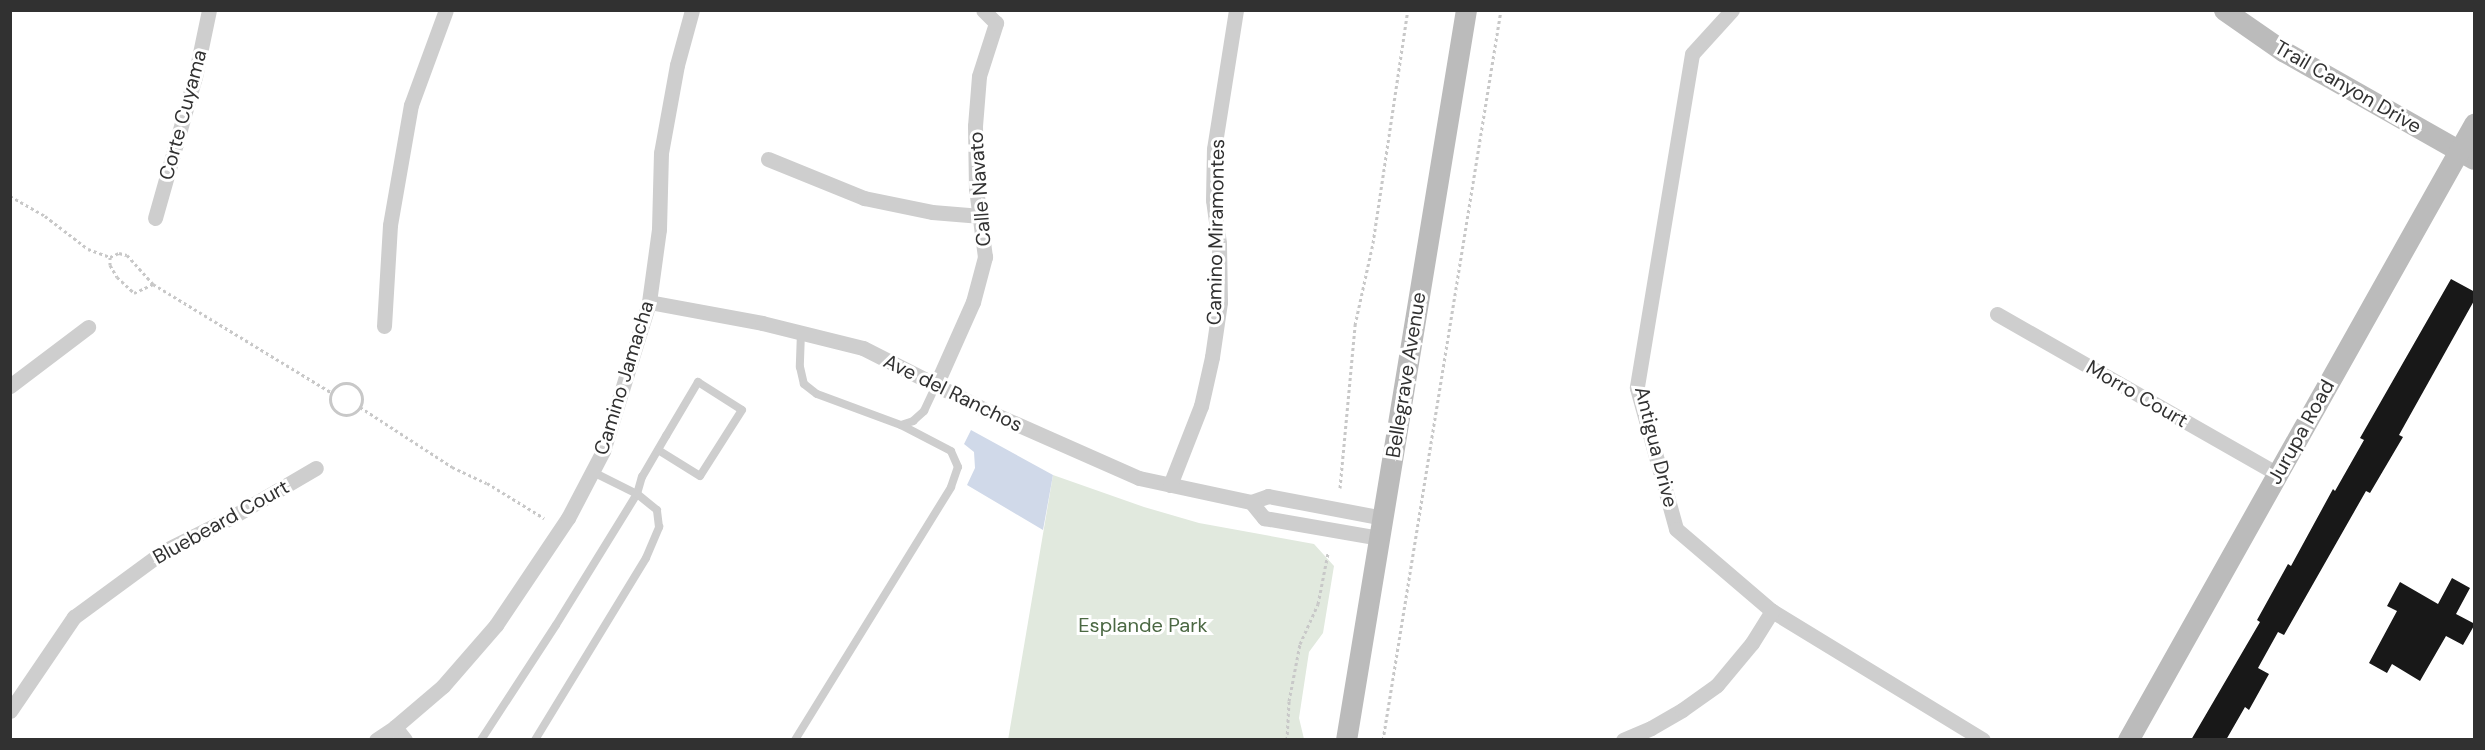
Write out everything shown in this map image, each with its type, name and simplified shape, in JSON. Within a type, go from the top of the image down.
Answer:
[{"type":"street","name":"Corte Cuyama","points":[[155,218],[195,77],[209,10]]},
{"type":"street","points":[[384,326],[390,225],[411,105],[446,10]]},
{"type":"street","name":"Camino Jamacha","points":[[376,740],[400,733],[496,626],[568,518],[603,451],[623,393],[649,302],[659,229],[661,153],[677,65],[692,10]]},
{"type":"street","name":"Calle Navato","points":[[936,385],[973,302],[985,257],[976,189],[975,126],[979,76],[996,23],[983,10]]},
{"type":"street","name":"Camino Miramontes","points":[[1170,485],[1201,406],[1212,357],[1220,302],[1219,243],[1213,200],[1214,149],[1236,10]]},
{"type":"street","name":"Bellegrave Avenue","points":[[1346,740],[1466,10]]},
{"type":"street","name":"Antigua Drive","points":[[1732,10],[1692,54],[1637,388],[1676,529],[1772,611],[1983,740]]},
{"type":"street","name":"Trail Canyon Drive","points":[[2224,10],[2283,51],[2467,154]]},
{"type":"street","name":"Jurupa Road","points":[[2128,740],[2277,474],[2467,154],[2475,124]]},
{"type":"street","points":[[768,159],[875,201],[932,212],[981,216]]},
{"type":"street","name":"Ave del Ranchos","points":[[649,302],[801,332],[863,348],[1016,424],[1139,478],[1251,502],[1268,496],[1381,528]]},
{"type":"street","name":"Morro Court","points":[[1997,314],[2277,474]]},
{"type":"street","points":[[10,386],[88,327]]},
{"type":"street","name":"Bluebeard Court","points":[[10,711],[74,617],[164,551],[232,517],[316,468]]},
{"type":"street","name":"Ave del Ranchos","points":[[1251,502],[1264,518],[1381,528]]},
{"type":"street","points":[[1623,740],[1666,719],[1717,685],[1752,643],[1772,611]]},
{"type":"lane","points":[[795,740],[951,487],[957,467],[951,451],[901,425],[817,394],[804,384],[800,367],[801,332]]},
{"type":"lane","points":[[480,740],[556,625],[637,494],[642,477],[698,382],[742,410],[700,476],[658,450]]},
{"type":"lane","points":[[901,425],[913,421],[924,411],[936,385]]},
{"type":"lane","points":[[535,740],[646,558],[659,527],[657,510],[637,494],[592,472]]},
{"type":"path","points":[[1340,488],[1355,325],[1372,243],[1408,10]]},
{"type":"path","points":[[1383,740],[1501,10]]},
{"type":"path","points":[[10,196],[45,216],[88,249],[110,257],[119,253],[127,255],[153,284],[332,393]]},
{"type":"path","points":[[110,257],[110,265],[117,277],[134,293],[153,284]]},
{"type":"path","points":[[353,385],[362,397],[360,407],[353,413],[339,413],[331,403],[332,393],[338,386],[353,385]]},
{"type":"path","points":[[360,407],[452,467],[487,483],[544,518]]},
{"type":"path","points":[[1287,740],[1289,701],[1300,644],[1318,604],[1328,553]]},
{"type":"green space","name":"Esplande Park","points":[[1053,475],[1144,507],[1199,523],[1314,544],[1334,566],[1323,633],[1309,652],[1299,718],[1304,739],[1008,740]]},
{"type":"water","points":[[971,430],[1053,475],[1043,530],[967,485],[975,468],[974,452],[964,444]]},
{"type":"building","points":[[2451,279],[2475,292],[2475,299],[2399,435],[2403,437],[2370,493],[2366,491],[2284,635],[2278,632],[2258,668],[2269,674],[2249,710],[2245,707],[2226,740],[2191,740],[2260,622],[2257,620],[2288,564],[2291,566],[2333,489],[2335,491],[2364,440],[2360,438]]},
{"type":"building","points":[[2452,578],[2470,588],[2456,614],[2475,624],[2463,645],[2446,636],[2420,681],[2392,664],[2387,673],[2369,663],[2397,611],[2387,606],[2400,582],[2438,604]]}]
